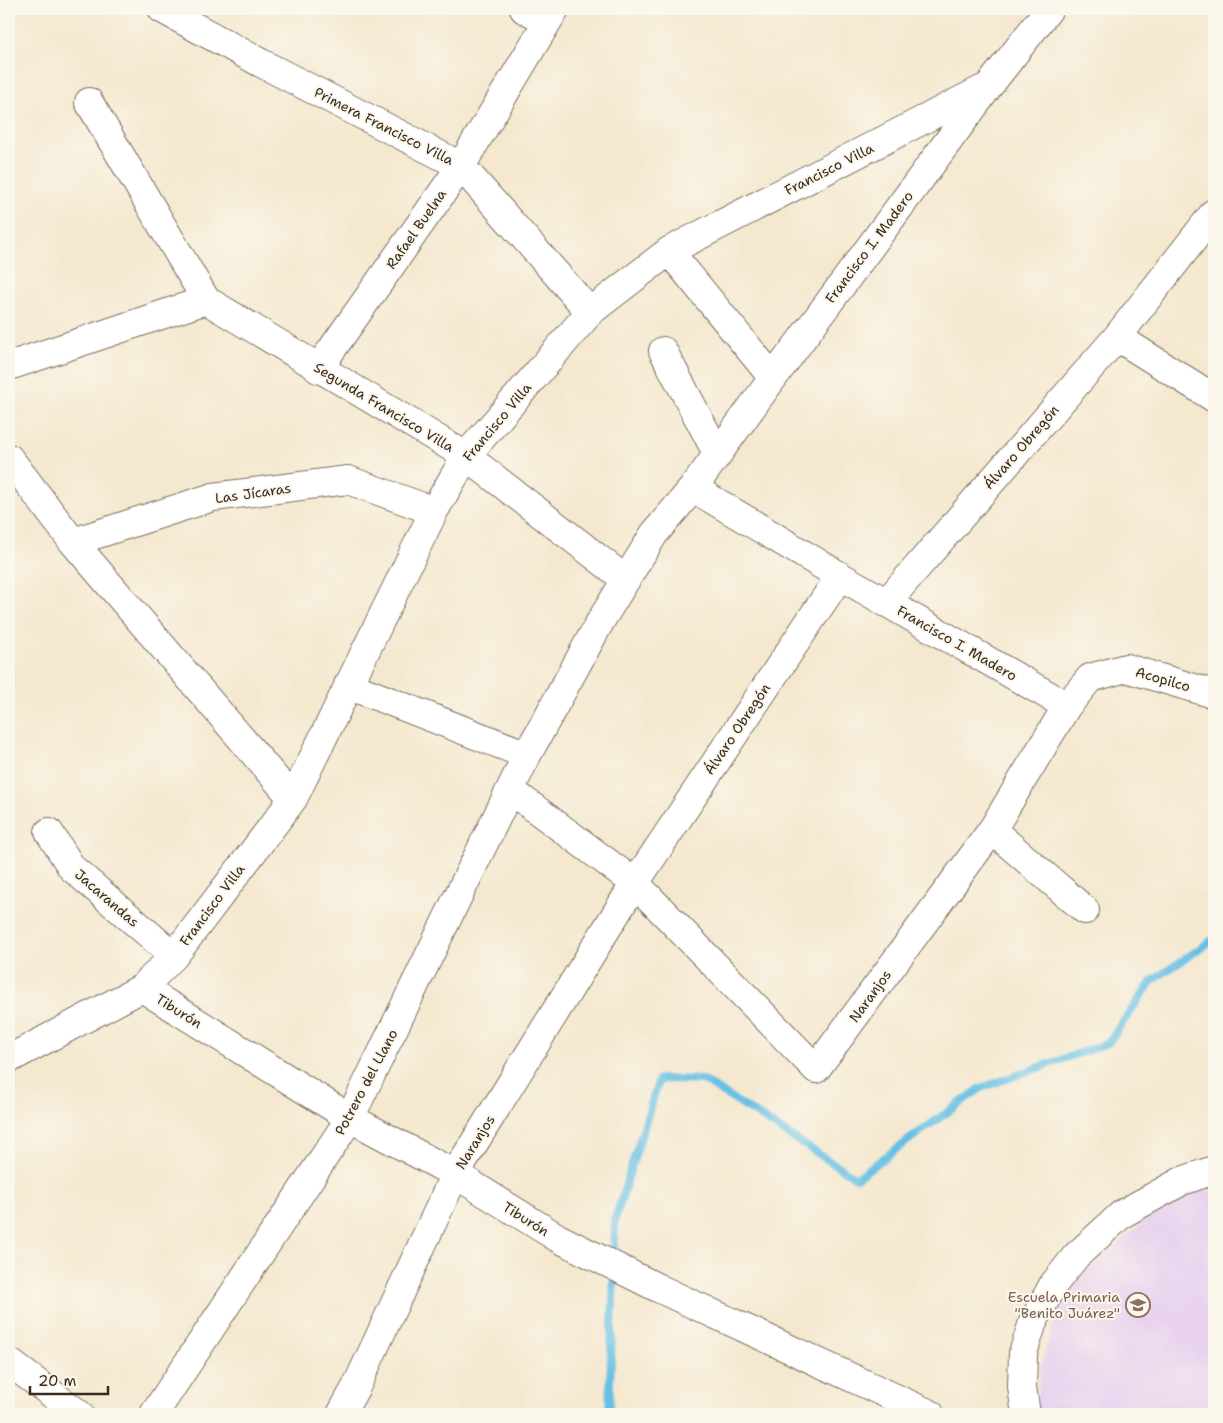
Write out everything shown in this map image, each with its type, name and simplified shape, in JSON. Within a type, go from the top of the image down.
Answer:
[{"type":"street","name":"Primera Francisco Villa","points":[[162,9],[261,63],[461,166],[590,312]]},
{"type":"street","name":"Francisco I. Madero","points":[[528,755],[600,622],[654,534],[718,455],[989,86],[1049,9]]},
{"type":"street","name":"Rafael Buelna","points":[[318,369],[461,166],[542,13]]},
{"type":"street","name":"Francisco Villa","points":[[9,1059],[142,988],[174,956],[293,799],[434,511],[466,456],[590,312],[669,251],[989,86]]},
{"type":"street","name":"Segunda Francisco Villa","points":[[89,102],[206,300],[318,369],[466,456],[625,579]]},
{"type":"street","name":"Álvaro Obregón","points":[[886,603],[1117,337],[1214,213]]},
{"type":"street","points":[[669,251],[773,378]]},
{"type":"street","points":[[9,366],[206,300]]},
{"type":"street","points":[[1117,337],[1214,398]]},
{"type":"street","points":[[663,351],[718,455]]},
{"type":"street","points":[[9,458],[72,542],[293,799]]},
{"type":"street","name":"Las Jícaras","points":[[72,542],[213,498],[348,480],[434,511]]},
{"type":"street","name":"Francisco I. Madero","points":[[693,488],[886,603],[1067,706]]},
{"type":"street","name":"Álvaro Obregón","points":[[635,883],[840,576]]},
{"type":"street","name":"Acopilco","points":[[1067,706],[1090,678],[1126,668],[1214,694]]},
{"type":"street","points":[[348,685],[528,755]]},
{"type":"street","name":"Naranjos","points":[[510,790],[635,883],[816,1069],[992,830],[1067,706]]},
{"type":"street","name":"Potrero del Llano","points":[[154,1414],[350,1118],[528,755]]},
{"type":"street","points":[[992,830],[1085,910]]},
{"type":"street","name":"Jacarandas","points":[[49,832],[72,868],[174,956]]},
{"type":"street","name":"Naranjos","points":[[341,1414],[356,1387],[455,1174],[635,883]]},
{"type":"street","name":"Tiburón","points":[[142,988],[350,1118],[455,1174],[558,1238],[658,1288],[930,1414]]},
{"type":"street","points":[[1026,1414],[1022,1387],[1023,1353],[1034,1322],[1053,1285],[1076,1256],[1122,1214],[1182,1181],[1214,1170]]},
{"type":"street","points":[[9,1362],[79,1414]]},
{"type":"shaded area","name":"Escuela Primaria \"Benito Juárez\"","points":[[1214,1191],[1214,1414],[1036,1414],[1040,1368],[1053,1324],[1071,1286],[1175,1195]]},
{"type":"waterway","points":[[614,1260],[615,1219],[659,1079],[703,1080],[856,1178],[981,1088],[1108,1043],[1152,981],[1214,939]]},
{"type":"waterway","points":[[609,1414],[614,1271]]},
{"type":"place","name":"Escuela Primaria \"Benito Juárez\"","points":[[1138,1305]]}]
